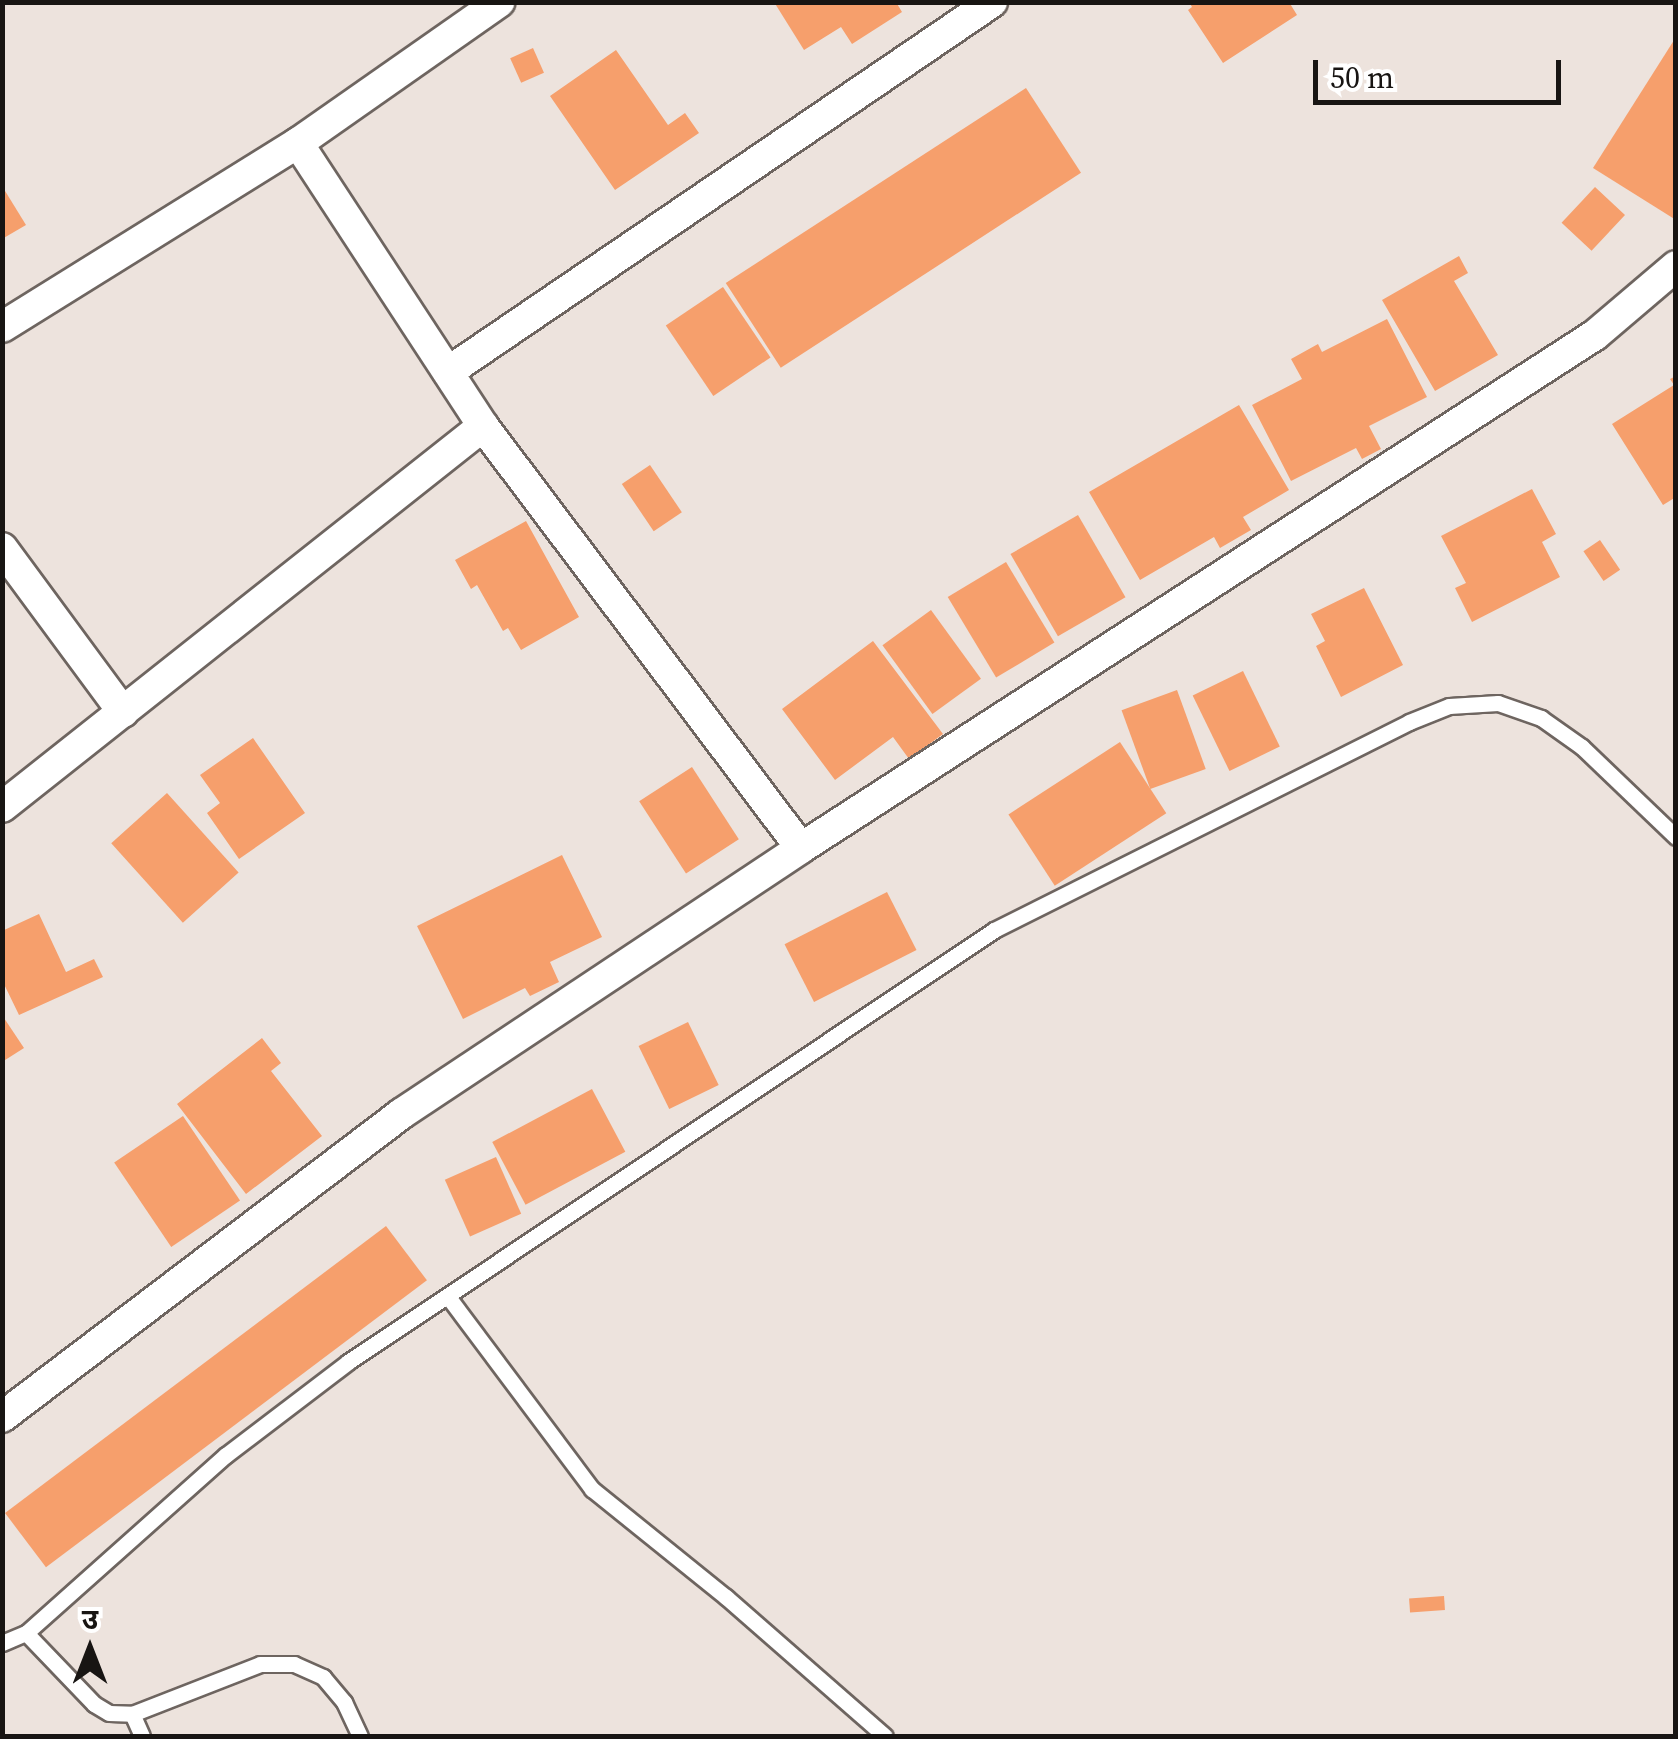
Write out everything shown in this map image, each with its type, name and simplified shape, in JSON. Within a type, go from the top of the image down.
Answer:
[{"type":"street","points":[[2,328],[298,142],[499,2]]},
{"type":"street","points":[[448,372],[992,2]]},
{"type":"street","points":[[298,142],[483,426],[801,848]]},
{"type":"street","points":[[2,1417],[401,1114],[801,848],[1595,334],[1676,266]]},
{"type":"street","points":[[2,807],[483,426]]},
{"type":"street","points":[[3,549],[123,712]]},
{"type":"lane","points":[[2,1644],[26,1633],[226,1455],[348,1362],[994,930],[1409,722],[1449,706],[1498,703],[1541,718],[1582,748],[1676,837]]},
{"type":"lane","points":[[449,1298],[476,1328],[546,1432],[592,1489],[726,1598],[885,1736]]},
{"type":"lane","points":[[26,1633],[94,1704],[109,1713],[132,1714],[260,1664],[294,1664],[322,1677],[344,1702],[360,1736]]},
{"type":"lane","points":[[132,1714],[142,1736]]},
{"type":"building","points":[[774,2],[896,2],[902,12],[852,44],[841,27],[804,50]]},
{"type":"building","points":[[1189,2],[1289,2],[1297,15],[1223,63],[1188,10],[1192,7]]},
{"type":"building","points":[[1676,37],[1676,220],[1593,168]]},
{"type":"building","points":[[533,48],[544,73],[521,83],[510,58]]},
{"type":"building","points":[[616,50],[668,125],[685,113],[699,133],[615,190],[550,96]]},
{"type":"building","points":[[1026,88],[1081,173],[781,368],[726,283]]},
{"type":"building","points":[[2,186],[26,225],[2,239]]},
{"type":"building","points":[[1595,187],[1625,215],[1592,251],[1562,223]]},
{"type":"building","points":[[1459,256],[1468,273],[1454,281],[1498,355],[1435,391],[1382,300]]},
{"type":"building","points":[[723,287],[771,357],[713,396],[666,326]]},
{"type":"building","points":[[1387,319],[1427,397],[1369,426],[1381,449],[1362,459],[1356,448],[1291,481],[1252,405],[1302,379],[1291,359],[1318,344],[1322,352]]},
{"type":"building","points":[[1676,376],[1676,497],[1663,505],[1612,424],[1674,385],[1670,379]]},
{"type":"building","points":[[1239,405],[1289,490],[1243,517],[1251,530],[1220,548],[1214,537],[1140,580],[1089,492]]},
{"type":"building","points":[[650,465],[682,512],[654,531],[622,484]]},
{"type":"building","points":[[1532,489],[1556,534],[1542,542],[1560,577],[1472,622],[1455,588],[1466,583],[1441,536]]},
{"type":"building","points":[[1078,515],[1126,597],[1058,636],[1010,554]]},
{"type":"building","points":[[526,521],[579,617],[521,650],[508,628],[503,631],[477,585],[471,589],[455,560]]},
{"type":"building","points":[[1600,540],[1620,570],[1604,581],[1583,551]]},
{"type":"building","points":[[1006,562],[1054,643],[996,678],[948,597]]},
{"type":"building","points":[[1364,588],[1403,665],[1341,697],[1316,646],[1325,641],[1311,614]]},
{"type":"building","points":[[931,610],[981,679],[932,714],[882,645]]},
{"type":"building","points":[[873,641],[943,734],[909,759],[893,737],[835,780],[782,709]]},
{"type":"building","points":[[1243,671],[1280,746],[1229,771],[1193,696]]},
{"type":"building","points":[[1177,690],[1206,769],[1150,789],[1122,710]]},
{"type":"building","points":[[253,738],[305,813],[239,859],[207,813],[220,803],[200,775]]},
{"type":"building","points":[[1120,742],[1166,813],[1055,886],[1008,814]]},
{"type":"building","points":[[692,767],[739,839],[686,873],[639,801]]},
{"type":"building","points":[[167,793],[239,873],[183,923],[111,843]]},
{"type":"building","points":[[562,855],[602,937],[550,962],[559,982],[530,996],[525,988],[463,1019],[417,926]]},
{"type":"building","points":[[887,892],[917,950],[814,1002],[785,944]]},
{"type":"building","points":[[39,914],[66,972],[94,959],[103,977],[19,1015],[2,980],[2,931]]},
{"type":"building","points":[[2,1015],[24,1048],[2,1062]]},
{"type":"building","points":[[688,1022],[719,1085],[669,1109],[639,1046]]},
{"type":"building","points":[[262,1038],[281,1063],[271,1071],[322,1136],[246,1194],[177,1104]]},
{"type":"building","points":[[592,1089],[625,1152],[526,1205],[492,1142]]},
{"type":"building","points":[[183,1116],[240,1201],[171,1247],[114,1162]]},
{"type":"building","points":[[496,1157],[521,1214],[470,1236],[445,1180]]},
{"type":"building","points":[[386,1226],[427,1280],[46,1567],[5,1513]]},
{"type":"building","points":[[1444,1596],[1445,1610],[1410,1612],[1409,1598]]}]
